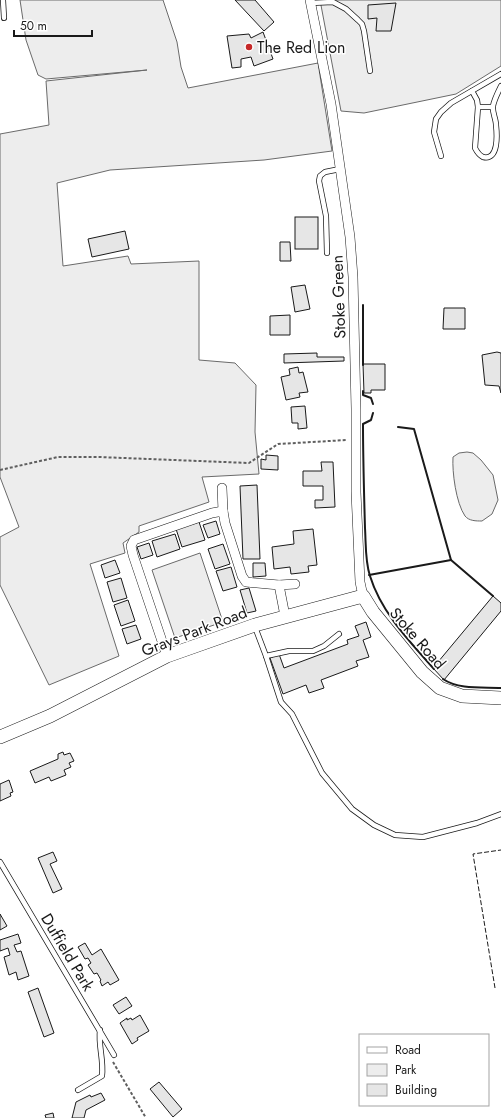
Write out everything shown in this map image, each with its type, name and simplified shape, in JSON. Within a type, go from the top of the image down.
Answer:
[{"type":"main road","name":"Grays Park Road","points":[[1,735],[50,716],[167,656],[254,625],[363,596]]},
{"type":"main road","name":"Stoke Road","points":[[363,596],[373,612],[422,672],[440,688],[462,696],[501,698]]},
{"type":"street","name":"Stoke Green","points":[[310,2],[331,104],[354,277],[356,492],[360,582],[363,596]]},
{"type":"street","points":[[222,488],[223,512],[227,530],[242,576],[246,582],[279,585],[295,584]]},
{"type":"street","points":[[167,656],[131,546],[134,540],[139,537],[212,513],[223,512]]},
{"type":"street","points":[[279,585],[285,616]]},
{"type":"lane","points":[[3,0],[4,18]]},
{"type":"lane","points":[[310,2],[333,2],[346,8],[362,24],[370,71]]},
{"type":"lane","points":[[441,156],[434,132],[436,119],[441,112],[451,103],[501,74]]},
{"type":"lane","points":[[472,92],[477,100],[478,107],[475,148],[481,156],[490,156],[496,150],[496,124],[493,107],[501,86]]},
{"type":"lane","points":[[478,107],[493,107]]},
{"type":"lane","points":[[327,253],[326,216],[319,181],[320,176],[325,172],[340,169]]},
{"type":"lane","points":[[254,625],[266,656],[280,702],[292,714],[322,773],[352,809],[374,825],[395,835],[423,837],[477,823],[501,814]]},
{"type":"lane","points":[[266,656],[289,650],[313,651],[324,646],[339,634]]},
{"type":"lane","name":"Duffield Park","points":[[0,862],[114,1055]]},
{"type":"lane","points":[[78,1090],[102,1076],[103,1069],[98,1040],[100,1030]]},
{"type":"path","points":[[0,470],[58,457],[99,457],[249,463],[278,444],[356,439]]},
{"type":"path","points":[[114,1055],[112,1060],[146,1118]]},
{"type":"green space","points":[[20,0],[163,0],[177,42],[181,67],[188,88],[318,63],[332,151],[264,160],[110,170],[57,183],[63,266],[128,256],[131,264],[199,261],[199,360],[235,363],[256,385],[255,432],[259,474],[202,477],[209,502],[139,526],[139,532],[123,543],[125,553],[90,564],[119,656],[49,685],[0,585],[0,537],[19,527],[0,477],[0,134],[49,125],[46,81],[147,70],[46,79],[38,75],[26,40]]},
{"type":"green space","points":[[320,0],[501,0],[501,66],[456,94],[364,113],[341,111]]},
{"type":"green space","points":[[459,453],[473,453],[481,460],[493,475],[498,500],[492,514],[482,521],[471,520],[465,516],[457,496],[453,471],[453,457]]},
{"type":"green space","points":[[200,553],[223,622],[175,638],[152,570]]},
{"type":"building","points":[[235,0],[255,0],[274,22],[264,31]]},
{"type":"building","points":[[396,3],[391,31],[376,31],[377,18],[368,19],[368,5]]},
{"type":"building","name":"The Red Lion","points":[[263,32],[273,59],[254,66],[251,57],[241,59],[241,67],[232,68],[227,36],[249,34],[251,38]]},
{"type":"building","points":[[295,217],[318,217],[318,249],[295,249]]},
{"type":"building","points":[[125,231],[129,249],[92,257],[88,239]]},
{"type":"building","points":[[280,242],[290,242],[291,261],[280,261]]},
{"type":"building","points":[[305,285],[310,309],[295,312],[291,287]]},
{"type":"building","points":[[444,308],[465,308],[465,329],[443,329]]},
{"type":"building","points":[[290,315],[290,335],[270,335],[270,316]]},
{"type":"building","points":[[497,352],[501,353],[501,393],[499,386],[485,385],[482,355]]},
{"type":"building","points":[[317,353],[317,357],[344,357],[344,361],[284,363],[284,354]]},
{"type":"building","points":[[363,364],[385,364],[385,390],[371,390],[371,393],[364,393]]},
{"type":"building","points":[[298,367],[299,373],[303,372],[308,392],[299,393],[300,397],[286,400],[281,377],[290,375],[289,369]]},
{"type":"building","points":[[305,406],[307,428],[298,429],[298,423],[292,423],[291,407]]},
{"type":"building","points":[[266,455],[278,456],[278,470],[261,469],[261,459],[266,460]]},
{"type":"building","points":[[321,462],[333,462],[335,507],[315,508],[315,500],[323,500],[323,486],[303,486],[303,471],[322,471]]},
{"type":"building","points":[[257,485],[260,559],[243,559],[240,486]]},
{"type":"building","points":[[216,521],[220,534],[208,538],[203,525]]},
{"type":"building","points":[[199,522],[205,540],[182,547],[176,529]]},
{"type":"building","points":[[313,529],[317,565],[308,566],[309,572],[291,574],[290,567],[274,569],[272,547],[294,544],[293,531]]},
{"type":"building","points":[[175,534],[180,549],[157,557],[152,541]]},
{"type":"building","points":[[149,543],[153,555],[141,559],[137,547]]},
{"type":"building","points":[[223,544],[230,564],[215,569],[208,549]]},
{"type":"building","points":[[115,560],[120,573],[105,578],[101,565]]},
{"type":"building","points":[[253,563],[265,563],[266,576],[253,577]]},
{"type":"building","points":[[231,567],[237,587],[223,591],[216,571]]},
{"type":"building","points":[[121,578],[127,598],[113,602],[107,582]]},
{"type":"building","points":[[249,588],[256,611],[247,613],[240,590]]},
{"type":"building","points":[[493,596],[501,603],[501,611],[444,680],[433,668]]},
{"type":"building","points":[[128,600],[135,621],[121,626],[114,605]]},
{"type":"building","points":[[366,622],[371,637],[363,640],[369,657],[356,661],[358,666],[321,680],[324,688],[309,693],[306,685],[283,694],[270,658],[279,654],[284,668],[348,644],[347,640],[359,636],[355,626]]},
{"type":"building","points":[[136,625],[141,639],[127,644],[122,629]]},
{"type":"building","points":[[63,752],[64,755],[70,753],[74,761],[69,763],[71,767],[64,770],[66,775],[51,781],[49,777],[35,783],[30,771],[58,759],[58,754]]},
{"type":"building","points":[[9,780],[13,792],[10,793],[11,796],[0,801],[0,784]]},
{"type":"building","points":[[53,852],[57,861],[50,864],[62,889],[53,893],[38,858]]},
{"type":"building","points":[[0,914],[7,926],[0,930]]},
{"type":"building","points":[[18,934],[21,943],[14,945],[17,952],[21,951],[29,976],[18,980],[16,972],[9,975],[4,957],[10,955],[8,948],[0,951],[0,940]]},
{"type":"building","points":[[85,943],[92,955],[101,949],[119,980],[110,985],[108,982],[102,986],[101,980],[97,973],[94,974],[88,965],[91,963],[88,958],[85,959],[78,947]]},
{"type":"building","points":[[38,988],[54,1033],[44,1037],[28,992]]},
{"type":"building","points":[[126,997],[132,1006],[119,1014],[113,1005]]},
{"type":"building","points":[[140,1015],[149,1031],[137,1038],[138,1040],[132,1044],[120,1023],[127,1018],[127,1020],[131,1018],[132,1020]]},
{"type":"building","points":[[159,1082],[182,1109],[173,1117],[150,1089]]},
{"type":"building","points":[[101,1093],[105,1100],[86,1110],[84,1118],[72,1118],[76,1102],[90,1095],[91,1097]]},
{"type":"building","points":[[53,1113],[54,1118],[46,1118],[45,1115]]},
{"type":"fence","points":[[495,988],[473,854],[501,850]]},
{"type":"wall","points":[[363,305],[363,365]]},
{"type":"wall","points":[[363,391],[363,395],[371,398],[373,404]]},
{"type":"wall","points":[[373,413],[371,420],[363,424],[366,558],[368,570],[375,589],[388,614],[434,669]]},
{"type":"wall","points":[[398,427],[414,429],[451,560],[493,596]]},
{"type":"wall","points":[[369,575],[451,560]]},
{"type":"wall","points":[[443,679],[456,685],[479,688],[501,688]]},
{"type":"place","name":"The Red Lion","points":[[249,47]]}]
